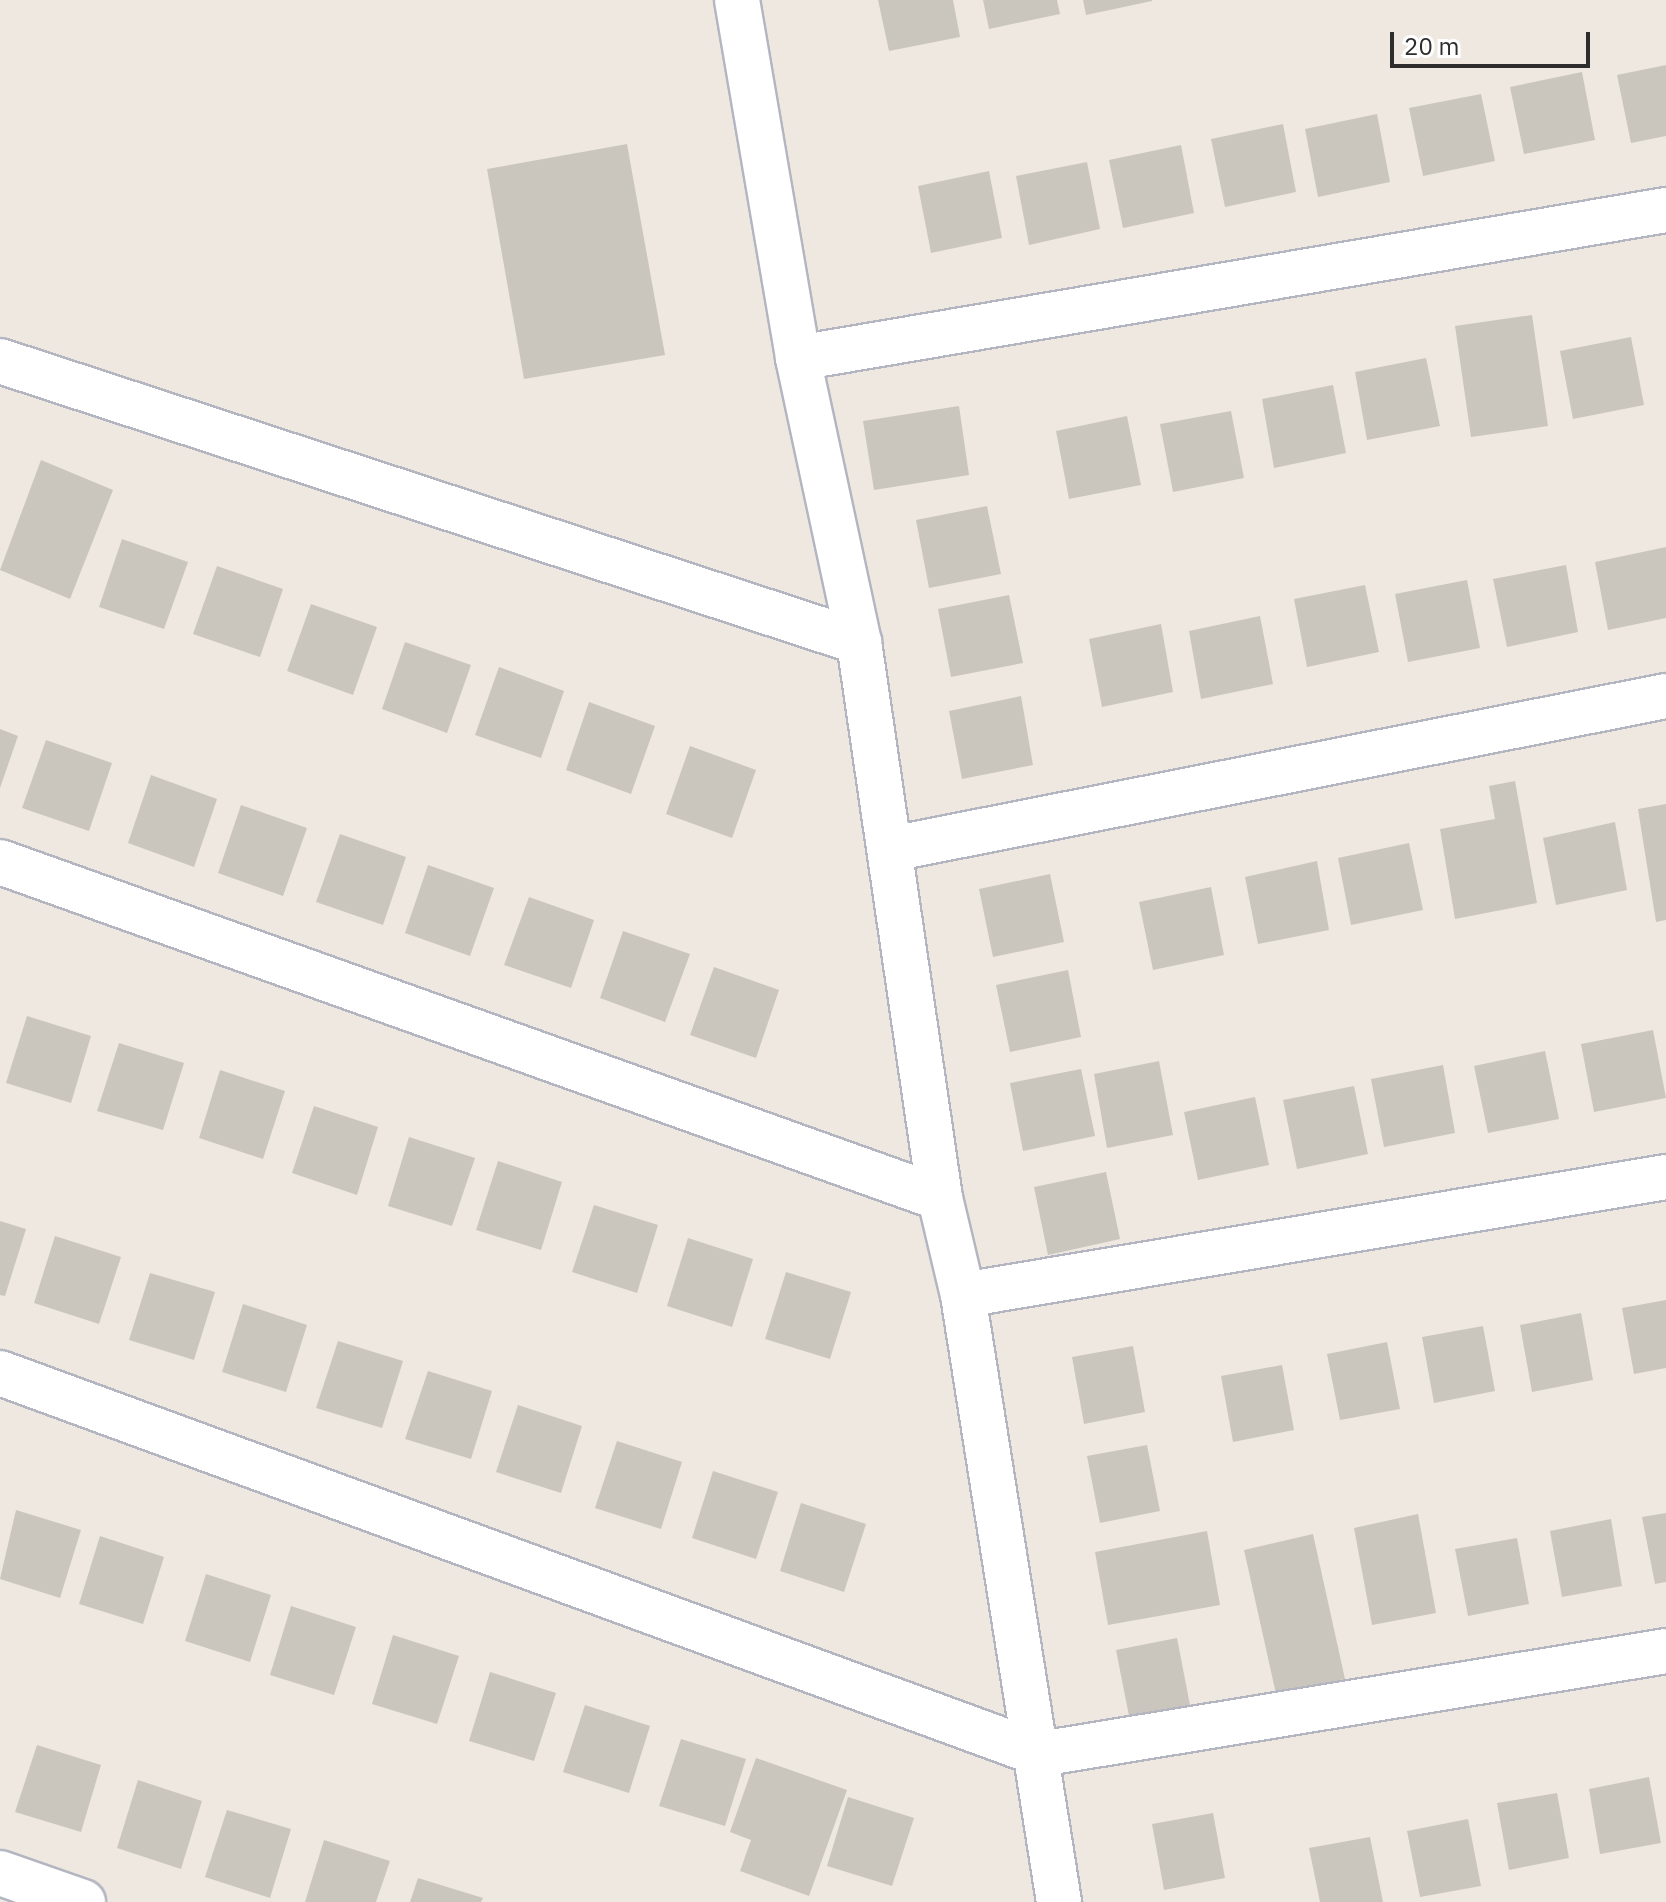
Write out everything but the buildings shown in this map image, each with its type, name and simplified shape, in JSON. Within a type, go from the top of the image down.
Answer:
[{"type":"street","points":[[737,0],[798,358],[859,642],[940,1198],[963,1295],[1040,1754],[1059,1902]]},
{"type":"street","points":[[798,358],[1666,210]]},
{"type":"street","points":[[0,361],[859,642]]},
{"type":"street","points":[[891,849],[1666,696]]},
{"type":"street","points":[[0,862],[940,1198]]},
{"type":"street","points":[[963,1295],[1666,1177]]},
{"type":"street","points":[[0,1373],[1040,1754],[1666,1651]]},
{"type":"street","points":[[0,1873],[83,1902]]}]
